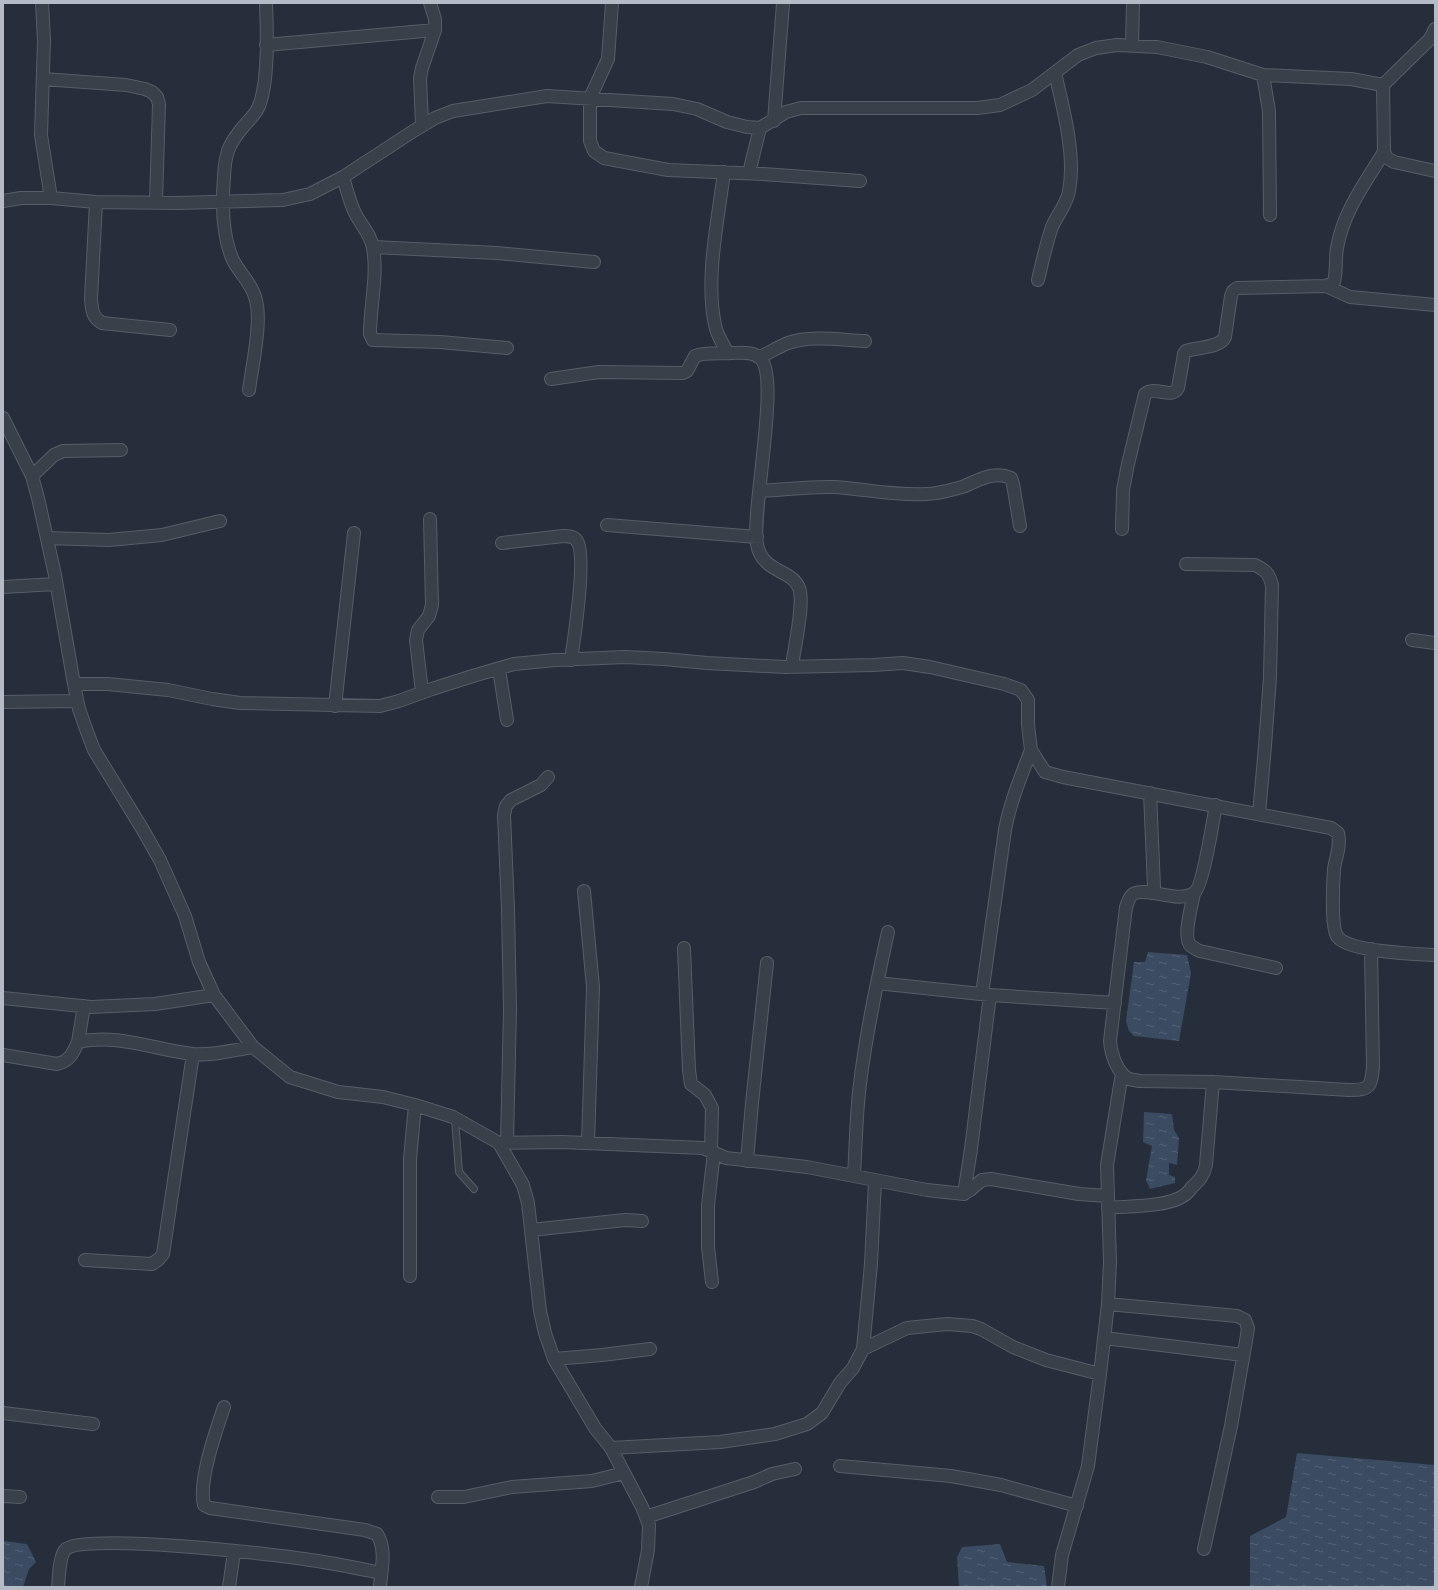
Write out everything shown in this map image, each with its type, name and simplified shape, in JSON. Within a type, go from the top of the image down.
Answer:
[{"type":"street","points":[[42,3],[44,40],[41,135],[51,198]]},
{"type":"street","points":[[249,390],[257,333],[257,307],[255,297],[232,259],[228,246],[225,232],[223,202],[224,178],[228,148],[259,106],[266,69],[266,3]]},
{"type":"street","points":[[422,126],[420,78],[435,30],[435,19],[430,3]]},
{"type":"street","points":[[612,3],[608,59],[590,98],[590,141],[594,151],[604,158],[668,170],[749,173],[860,181]]},
{"type":"street","points":[[774,121],[783,3]]},
{"type":"street","points":[[1132,46],[1133,3]]},
{"type":"street","points":[[1435,29],[1430,39],[1383,85],[1384,152],[1387,158],[1394,162],[1435,171]]},
{"type":"street","points":[[266,45],[435,30]]},
{"type":"street","points":[[3,200],[21,198],[51,198],[96,202],[223,202],[283,200],[310,194],[343,178],[381,151],[435,118],[453,111],[547,96],[673,104],[697,109],[727,122],[747,127],[760,128],[774,121],[786,112],[800,108],[977,108],[1000,105],[1032,90],[1078,55],[1096,48],[1117,45],[1157,47],[1207,57],[1263,75],[1352,79],[1383,85]]},
{"type":"street","points":[[1038,280],[1048,238],[1053,225],[1065,204],[1071,179],[1066,117],[1055,73]]},
{"type":"street","points":[[1263,75],[1269,111],[1270,215]]},
{"type":"street","points":[[43,79],[126,85],[145,89],[152,92],[157,97],[159,104],[156,202]]},
{"type":"street","points":[[749,173],[760,128]]},
{"type":"street","points":[[1122,529],[1123,490],[1144,394],[1153,390],[1172,393],[1176,392],[1184,354],[1186,351],[1219,344],[1223,341],[1225,337],[1231,296],[1233,291],[1237,288],[1326,286],[1334,282],[1336,274],[1336,249],[1350,207],[1384,152]]},
{"type":"street","points":[[724,172],[712,279],[715,326],[728,354]]},
{"type":"street","points":[[343,178],[351,205],[356,216],[368,234],[373,247],[374,263],[370,334],[373,340],[440,342],[506,348]]},
{"type":"street","points":[[96,202],[91,299],[92,311],[95,319],[102,323],[170,330]]},
{"type":"street","points":[[373,247],[497,253],[594,262]]},
{"type":"street","points":[[1326,286],[1350,297],[1435,305]]},
{"type":"street","points":[[760,357],[788,343],[802,340],[820,338],[865,341]]},
{"type":"street","points":[[551,379],[599,372],[683,373],[687,371],[695,356],[707,354],[751,353],[760,357],[764,362],[766,371],[767,418],[757,514],[757,537],[759,552],[765,562],[772,568],[796,581],[800,590],[799,613],[792,666]]},
{"type":"street","points":[[3,418],[32,476],[47,538],[77,701],[94,750],[143,830],[165,872],[185,916],[199,962],[214,995],[253,1046],[290,1076],[338,1092],[383,1097],[415,1105],[455,1119],[503,1143],[588,1143],[703,1148],[713,1151],[726,1158],[807,1167],[875,1181],[897,1183],[927,1190],[964,1194],[982,1180],[991,1179],[1078,1194],[1107,1202],[1152,1204],[1171,1201],[1183,1196],[1201,1179],[1205,1173],[1213,1082]]},
{"type":"street","points":[[32,476],[54,454],[63,451],[121,450]]},
{"type":"street","points":[[759,491],[834,487],[903,494],[926,494],[962,487],[980,479],[992,476],[1004,475],[1011,478],[1013,484],[1020,526]]},
{"type":"street","points":[[422,692],[416,640],[418,630],[428,616],[432,606],[430,519]]},
{"type":"street","points":[[47,538],[109,540],[162,535],[220,521]]},
{"type":"street","points":[[607,525],[757,537]]},
{"type":"street","points":[[335,706],[354,533]]},
{"type":"street","points":[[502,543],[563,536],[570,536],[577,540],[580,548],[578,614],[571,660]]},
{"type":"street","points":[[1186,564],[1255,565],[1265,570],[1270,576],[1272,585],[1270,677],[1266,746],[1259,814]]},
{"type":"street","points":[[3,587],[56,584]]},
{"type":"street","points":[[1412,640],[1435,643]]},
{"type":"street","points":[[74,684],[108,684],[168,690],[240,703],[380,706],[400,701],[422,692],[514,664],[625,657],[707,663],[792,666],[903,663],[930,667],[1004,684],[1021,690],[1028,700],[1028,725],[1031,750],[1045,772],[1063,777],[1331,828],[1338,833],[1340,842],[1334,869],[1334,920],[1338,938],[1346,943],[1371,949],[1435,955]]},
{"type":"street","points":[[499,668],[507,720]]},
{"type":"street","points":[[3,702],[77,701]]},
{"type":"street","points":[[964,1194],[971,1149],[986,995],[1005,830],[1009,809],[1016,786],[1031,750]]},
{"type":"street","points":[[548,777],[542,785],[511,800],[506,806],[504,815],[510,1009],[503,1143],[523,1185],[528,1203],[540,1311],[545,1333],[554,1359],[595,1428],[611,1448],[649,1525],[648,1550],[641,1587]]},
{"type":"street","points":[[1150,793],[1154,888],[1152,893]]},
{"type":"street","points":[[1216,805],[1203,874],[1200,885],[1194,893],[1187,930],[1188,940],[1191,946],[1200,951],[1276,968]]},
{"type":"street","points":[[584,892],[593,987],[588,1143]]},
{"type":"street","points":[[1194,893],[1186,896],[1174,896],[1140,892],[1133,894],[1126,907],[1110,1041],[1111,1050],[1116,1063],[1122,1073],[1130,1079],[1139,1081],[1213,1082],[1349,1090],[1361,1090],[1368,1088],[1371,1082],[1373,1067],[1371,949]]},
{"type":"street","points":[[854,1176],[860,1086],[871,1008],[888,932]]},
{"type":"street","points":[[684,948],[689,1070],[691,1084],[705,1095],[712,1108],[713,1151],[708,1205],[708,1247],[712,1282]]},
{"type":"street","points":[[747,1160],[767,963]]},
{"type":"street","points":[[877,984],[986,995],[1115,1004]]},
{"type":"street","points":[[3,998],[91,1007],[155,1004],[214,995]]},
{"type":"street","points":[[3,1055],[57,1064],[64,1062],[70,1057],[78,1042],[84,1006]]},
{"type":"street","points":[[78,1042],[90,1039],[128,1041],[193,1054],[211,1055],[253,1046]]},
{"type":"street","points":[[85,1260],[152,1264],[163,1254],[193,1054]]},
{"type":"street","points":[[1058,1587],[1062,1555],[1088,1466],[1100,1374],[1108,1304],[1110,1262],[1107,1165],[1122,1073]]},
{"type":"street","points":[[410,1276],[410,1159],[415,1105]]},
{"type":"street","points":[[611,1448],[720,1442],[775,1434],[807,1424],[822,1413],[840,1383],[853,1368],[863,1349],[871,1264],[875,1181]]},
{"type":"street","points":[[531,1230],[625,1220],[642,1221]]},
{"type":"street","points":[[1108,1304],[1237,1316],[1245,1320],[1248,1328],[1231,1426],[1204,1549]]},
{"type":"street","points":[[863,1349],[907,1328],[947,1324],[972,1326],[981,1328],[1013,1347],[1046,1360],[1100,1374]]},
{"type":"street","points":[[1104,1338],[1243,1355]]},
{"type":"street","points":[[554,1359],[650,1349]]},
{"type":"street","points":[[224,1408],[210,1447],[203,1486],[202,1498],[204,1505],[210,1508],[365,1530],[377,1534],[381,1540],[383,1551],[380,1587]]},
{"type":"street","points":[[3,1413],[93,1424]]},
{"type":"street","points":[[840,1466],[951,1476],[1001,1485],[1077,1506]]},
{"type":"street","points":[[646,1517],[697,1502],[772,1474],[795,1470]]},
{"type":"street","points":[[438,1497],[464,1497],[512,1488],[592,1481],[624,1472]]},
{"type":"street","points":[[3,1496],[20,1497]]},
{"type":"street","points":[[58,1587],[62,1556],[65,1550],[73,1546],[92,1543],[162,1545],[234,1552],[309,1560],[381,1573]]},
{"type":"street","points":[[229,1587],[234,1552]]},
{"type":"lane","points":[[455,1119],[459,1172],[474,1189]]},
{"type":"water","points":[[1148,952],[1187,955],[1191,973],[1179,1041],[1134,1036],[1129,1031],[1126,1021],[1134,962],[1145,962]]},
{"type":"water","points":[[1144,1112],[1172,1114],[1174,1130],[1179,1138],[1177,1165],[1169,1163],[1169,1175],[1175,1177],[1175,1183],[1150,1189],[1146,1180],[1152,1146],[1143,1142]]},
{"type":"water","points":[[1297,1453],[1435,1465],[1435,1587],[1250,1587],[1250,1536],[1286,1517]]},
{"type":"water","points":[[3,1541],[27,1544],[36,1562],[29,1569],[23,1587],[3,1587]]},
{"type":"water","points":[[1000,1544],[1007,1562],[1044,1566],[1047,1587],[959,1587],[957,1557],[962,1547]]}]
